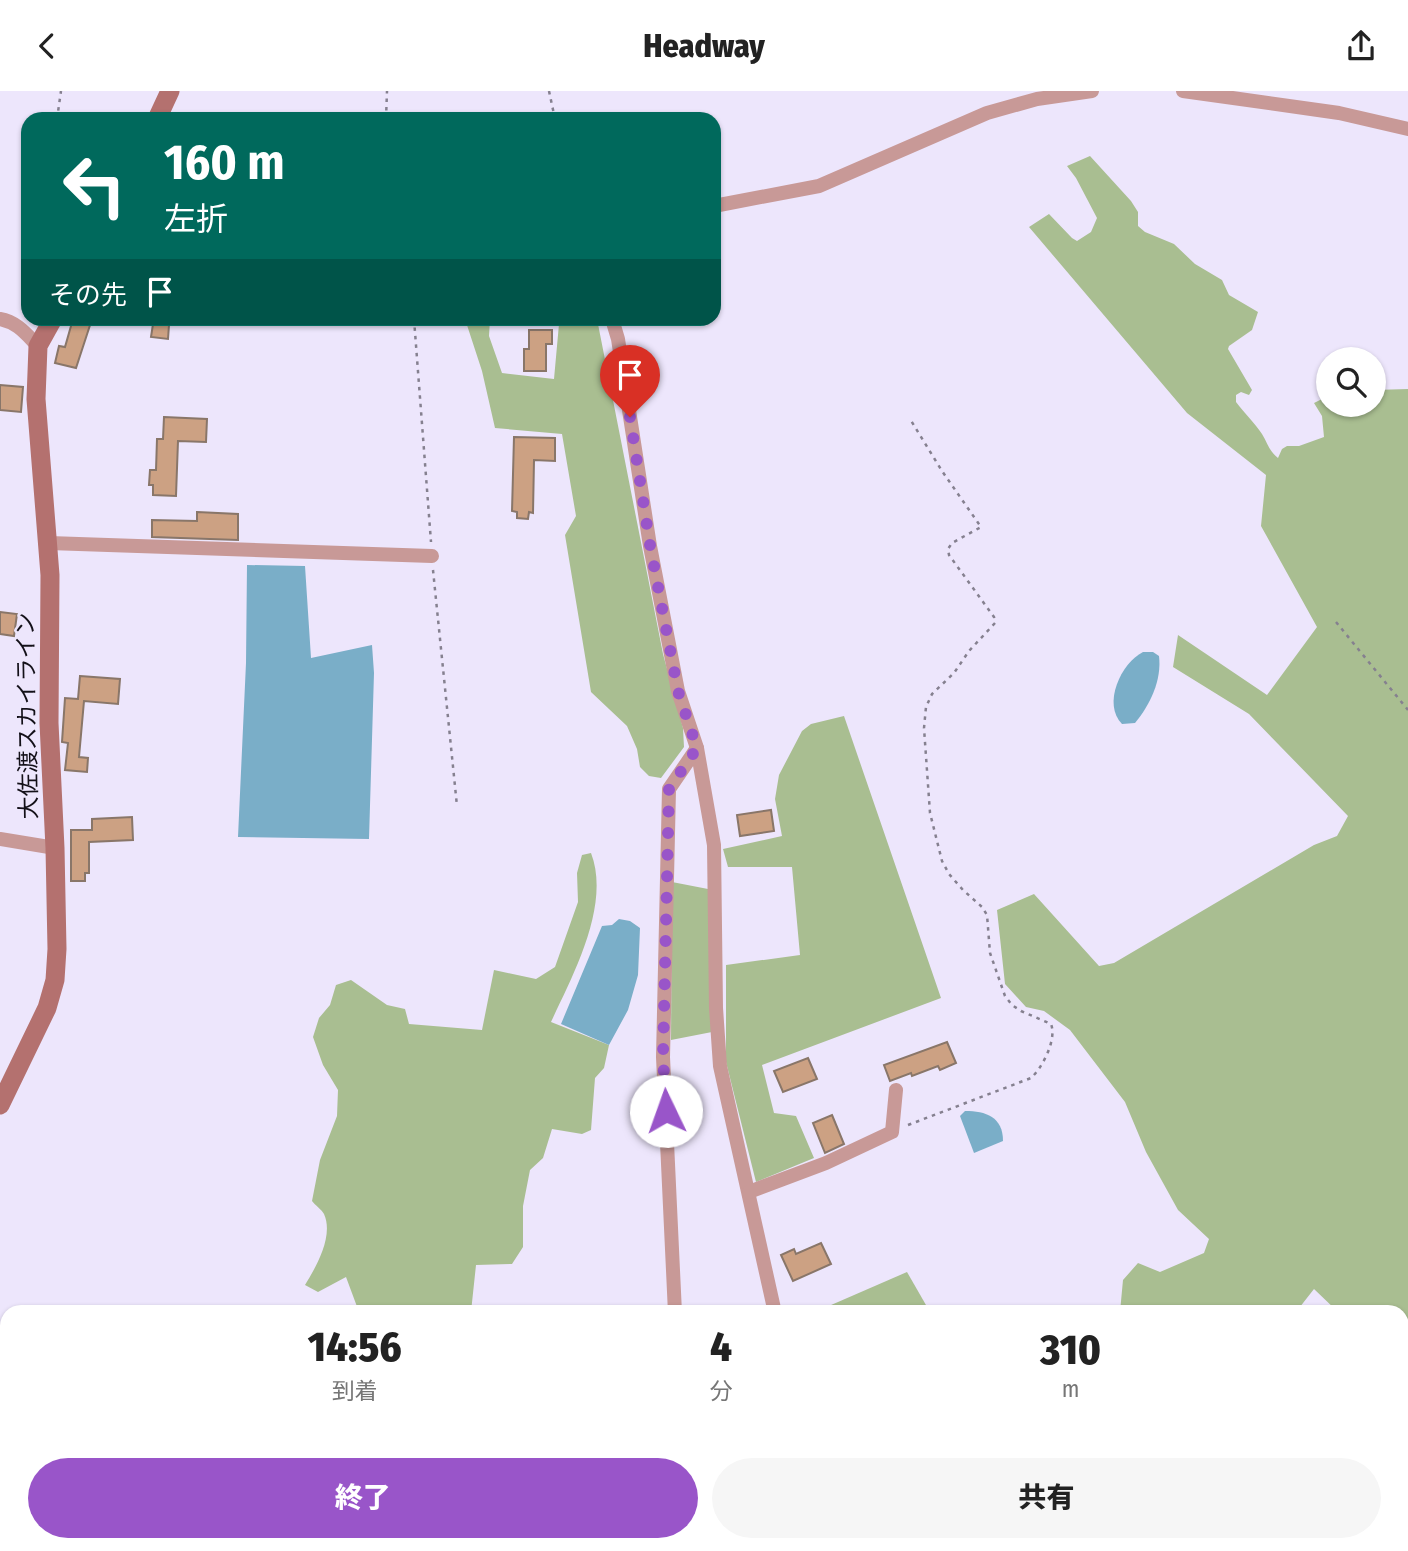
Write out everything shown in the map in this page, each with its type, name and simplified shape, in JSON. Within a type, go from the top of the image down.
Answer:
[{"type":"street","points":[[160,112],[170,91]]},
{"type":"street","points":[[721,205],[820,186],[987,113],[1037,99],[1093,91]]},
{"type":"street","points":[[1183,91],[1339,113],[1408,129]]},
{"type":"street","points":[[0,319],[11,321],[20,327],[38,346]]},
{"type":"street","name":"大佐渡スカイライン","points":[[0,1105],[47,1008],[55,980],[57,949],[49,723],[49,544],[36,398],[38,346],[49,326]]},
{"type":"street","points":[[614,326],[650,545],[678,691],[697,748],[714,845],[716,1008],[720,1066],[773,1305]]},
{"type":"street","points":[[49,544],[432,556]]},
{"type":"street","points":[[675,1305],[663,1057],[669,789],[697,748]]},
{"type":"street","points":[[0,839],[55,848]]},
{"type":"street","points":[[749,1192],[825,1163],[892,1132],[896,1090]]},
{"type":"path","points":[[58,112],[61,91]]},
{"type":"path","points":[[386,112],[387,91]]},
{"type":"path","points":[[549,91],[554,112]]},
{"type":"path","points":[[892,1132],[939,1111],[994,1094],[1031,1078],[1039,1068],[1054,1034],[1051,1024],[1021,1011],[1005,996],[990,953],[987,915],[949,874],[935,839],[930,813],[924,728],[926,707],[932,694],[954,673],[969,651],[995,623],[994,617],[948,555],[948,549],[953,543],[981,527],[910,419]]},
{"type":"path","points":[[1336,622],[1408,710]]},
{"type":"green space","points":[[1090,156],[1131,201],[1138,212],[1138,226],[1145,232],[1174,244],[1195,264],[1222,280],[1229,295],[1258,312],[1252,330],[1228,349],[1252,390],[1249,395],[1241,392],[1236,395],[1236,402],[1278,458],[1282,449],[1287,446],[1299,446],[1324,437],[1322,417],[1386,417],[1386,390],[1408,389],[1408,1305],[1331,1305],[1314,1289],[1301,1305],[1121,1305],[1123,1280],[1138,1263],[1160,1272],[1204,1253],[1209,1239],[1178,1210],[1146,1152],[1125,1102],[1070,1030],[1044,1011],[1026,1007],[1005,984],[997,910],[1034,894],[1099,966],[1114,963],[1314,845],[1337,836],[1348,816],[1249,714],[1173,667],[1178,635],[1267,695],[1317,627],[1261,526],[1266,475],[1187,413],[1029,227],[1049,214],[1077,241],[1091,232],[1097,218],[1067,166]]},
{"type":"green space","points":[[467,326],[490,326],[489,336],[502,373],[554,379],[559,326],[598,326],[663,654],[683,728],[684,747],[661,778],[649,776],[640,767],[637,749],[627,726],[591,692],[565,535],[576,516],[562,434],[495,428],[482,371]]},
{"type":"green space","points":[[844,716],[941,998],[762,1065],[774,1113],[796,1116],[814,1158],[756,1182],[726,1062],[726,965],[800,955],[792,867],[728,867],[723,849],[782,836],[775,799],[779,775],[802,731],[811,724]]},
{"type":"green space","points":[[591,853],[596,873],[593,917],[579,962],[551,1022],[609,1045],[604,1068],[595,1078],[591,1130],[582,1134],[552,1129],[543,1158],[530,1170],[523,1206],[523,1247],[512,1264],[476,1265],[472,1305],[356,1305],[346,1277],[318,1292],[305,1285],[318,1260],[327,1232],[324,1214],[312,1201],[320,1160],[337,1116],[338,1090],[323,1065],[313,1037],[319,1018],[330,1005],[336,985],[351,980],[387,1005],[405,1009],[409,1024],[482,1030],[494,970],[536,979],[555,967],[578,902],[577,873],[582,855]]},
{"type":"green space","points":[[672,882],[708,889],[712,1032],[671,1040]]},
{"type":"green space","points":[[907,1272],[926,1305],[831,1305]]},
{"type":"water","points":[[247,565],[305,566],[311,658],[372,645],[374,673],[369,839],[238,837],[246,663]]},
{"type":"water","points":[[1143,652],[1153,652],[1159,656],[1157,683],[1146,708],[1135,723],[1122,724],[1116,716],[1114,695],[1121,674],[1135,657]]},
{"type":"water","points":[[619,919],[630,921],[640,928],[638,975],[628,1010],[609,1045],[561,1024],[602,926],[612,925]]},
{"type":"water","points":[[965,1111],[980,1112],[992,1117],[1000,1126],[1003,1141],[974,1153],[960,1116]]},
{"type":"building","points":[[71,326],[90,326],[76,368],[55,363],[59,346],[65,347]]},
{"type":"building","points":[[153,326],[169,326],[168,339],[151,337]]},
{"type":"building","points":[[529,330],[552,330],[552,344],[546,344],[546,371],[524,371],[524,349],[529,349]]},
{"type":"building","points":[[0,385],[23,387],[21,412],[0,410]]},
{"type":"building","points":[[164,417],[207,419],[206,442],[178,441],[176,496],[153,495],[153,485],[149,485],[150,470],[156,470],[157,439],[163,439]]},
{"type":"building","points":[[514,437],[555,438],[555,461],[534,460],[533,513],[529,512],[528,519],[517,518],[517,512],[512,511]]},
{"type":"building","points":[[197,512],[238,514],[238,540],[152,537],[152,520],[197,521]]},
{"type":"building","points":[[0,612],[17,614],[14,636],[0,634]]},
{"type":"building","points":[[80,676],[120,679],[118,704],[84,701],[79,757],[88,758],[87,772],[65,770],[68,743],[62,742],[65,698],[78,699]]},
{"type":"building","points":[[771,810],[774,831],[740,836],[737,815]]},
{"type":"building","points":[[132,817],[133,840],[89,842],[89,873],[85,873],[85,881],[71,881],[71,830],[92,830],[92,819]]},
{"type":"building","points":[[947,1042],[956,1063],[940,1070],[938,1066],[890,1081],[884,1065]]},
{"type":"building","points":[[808,1058],[817,1079],[783,1092],[774,1071]]},
{"type":"building","points":[[832,1115],[844,1144],[825,1153],[813,1123]]},
{"type":"building","points":[[821,1243],[831,1264],[793,1281],[781,1255],[794,1249],[796,1254]]},
{"type":"route","points":[[630,417],[650,545],[678,691],[697,748],[669,789],[663,1057],[666,1111]]}]
